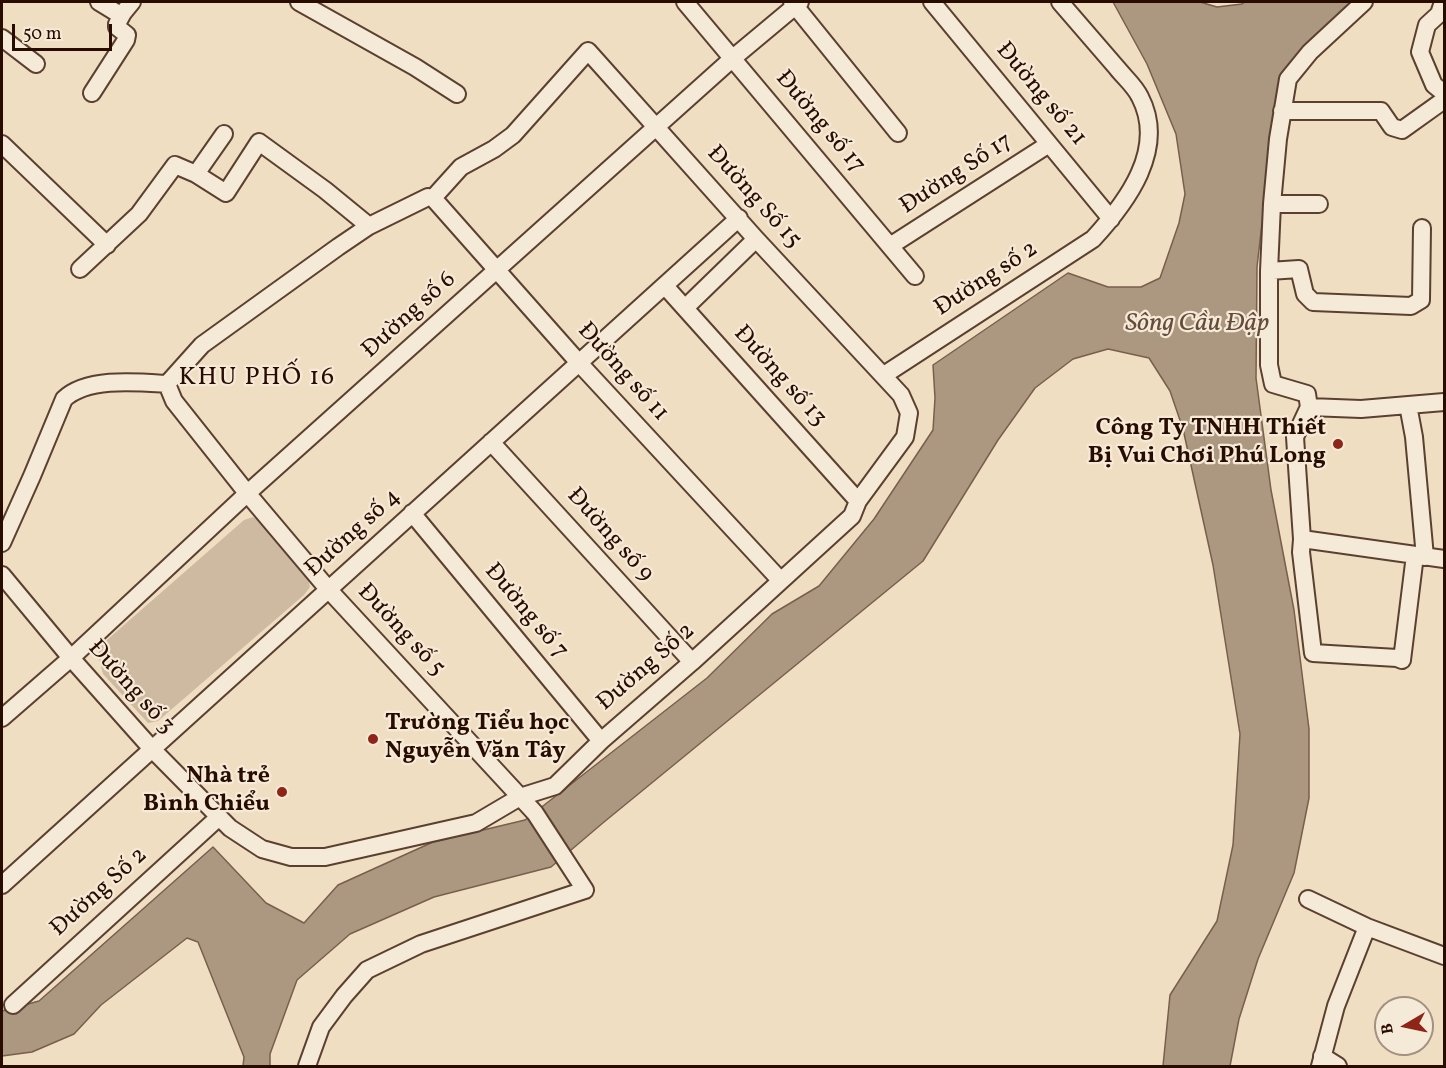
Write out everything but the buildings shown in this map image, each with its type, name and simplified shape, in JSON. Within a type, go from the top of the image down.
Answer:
[{"type":"street","points":[[99,2],[117,13],[128,7]]},
{"type":"street","points":[[299,2],[415,67],[457,94]]},
{"type":"street","name":"Đường số 17","points":[[685,2],[915,276]]},
{"type":"street","name":"Đường số 21","points":[[932,2],[1111,219]]},
{"type":"street","name":"Đường số 2","points":[[884,375],[1093,239],[1128,195],[1144,166],[1149,142],[1147,118],[1140,96],[1060,2]]},
{"type":"street","points":[[1364,2],[1310,52],[1288,79],[1282,111],[1272,204],[1269,365],[1273,384],[1306,394],[1309,407],[1295,437],[1301,552],[1312,653],[1402,660],[1420,556],[1414,437],[1408,405]]},
{"type":"street","points":[[1443,2],[1439,14],[1427,25],[1420,52],[1434,86],[1444,93]]},
{"type":"street","points":[[796,3],[898,133]]},
{"type":"street","name":"Đường số 6","points":[[2,718],[70,658],[247,493],[796,3]]},
{"type":"street","points":[[92,93],[126,40],[127,35],[117,27],[117,24],[128,7]]},
{"type":"street","points":[[2,38],[36,64]]},
{"type":"street","name":"Đường Số 15","points":[[430,198],[461,167],[494,149],[513,135],[588,51],[756,239],[884,375]]},
{"type":"street","points":[[1282,111],[1381,111],[1392,127],[1402,130],[1444,100]]},
{"type":"street","points":[[195,174],[224,134]]},
{"type":"street","points":[[80,269],[139,214],[175,165],[226,193],[259,142],[325,190],[369,226]]},
{"type":"street","points":[[2,144],[107,245]]},
{"type":"street","name":"Đường Số 17","points":[[890,246],[1049,144]]},
{"type":"street","points":[[2,543],[64,399],[71,392],[84,387],[133,381],[167,384],[202,345],[369,226],[430,198]]},
{"type":"street","name":"Đường số 11","points":[[430,198],[781,581]]},
{"type":"street","points":[[1272,204],[1319,204]]},
{"type":"street","name":"Đường số 4","points":[[2,885],[739,218]]},
{"type":"street","points":[[1269,271],[1299,269],[1305,294],[1313,303],[1411,306],[1421,300],[1422,228]]},
{"type":"street","points":[[686,308],[756,239]]},
{"type":"street","name":"Đường số 13","points":[[665,286],[858,501]]},
{"type":"street","name":"Đường Số 2","points":[[13,1005],[225,822],[262,849],[291,857],[325,857],[476,822],[520,797],[555,786],[601,741],[692,662],[852,516],[858,501],[905,437],[909,413],[901,395],[884,375]]},
{"type":"street","name":"Đường số 5","points":[[167,384],[174,401],[247,493],[328,589],[535,813],[585,890],[421,944],[367,970],[321,1027],[307,1066]]},
{"type":"street","points":[[1309,407],[1361,409],[1444,402]]},
{"type":"street","name":"Đường số 9","points":[[492,442],[692,662]]},
{"type":"street","name":"Đường số 7","points":[[412,513],[601,741]]},
{"type":"street","points":[[1302,539],[1444,559]]},
{"type":"street","name":"Đường số 3","points":[[2,575],[70,658],[152,749],[225,822]]},
{"type":"street","points":[[1308,899],[1367,927],[1444,956]]},
{"type":"street","points":[[1338,1066],[1321,1061],[1336,1006],[1367,927]]},
{"type":"shaded area","points":[[253,517],[261,522],[308,578],[310,587],[304,595],[158,721],[148,723],[103,674],[98,655],[100,646],[244,520]]},
{"type":"water","name":"Sông Cầu Đập","points":[[1113,2],[1200,2],[1217,7],[1245,2],[1353,2],[1296,57],[1284,76],[1274,119],[1257,267],[1256,378],[1271,490],[1294,610],[1309,729],[1309,798],[1294,873],[1258,959],[1239,1019],[1230,1066],[1163,1066],[1170,995],[1217,921],[1233,845],[1240,734],[1213,565],[1183,429],[1170,391],[1149,358],[1108,349],[1073,359],[1035,388],[998,440],[923,561],[551,867],[434,897],[350,934],[297,980],[270,1054],[270,1066],[243,1066],[244,1057],[198,942],[187,938],[101,1005],[74,1034],[32,1052],[2,1056],[2,1011],[39,1001],[213,847],[266,903],[304,923],[338,885],[433,842],[525,820],[707,678],[772,614],[819,586],[874,519],[933,430],[935,398],[933,365],[1068,273],[1108,287],[1141,287],[1160,278],[1179,223],[1185,194],[1176,134],[1147,64]]},
{"type":"place","name":"Công Ty TNHH Thiết Bị Vui Chơi Phú Long","points":[[1338,444]]},
{"type":"place","name":"Trường Tiểu học Nguyễn Văn Tây","points":[[373,739]]},
{"type":"place","name":"Nhà trẻ Bình Chiểu","points":[[282,792]]},
{"type":"district","name":"KHU PHỐ 16","points":[[257,379]]}]
